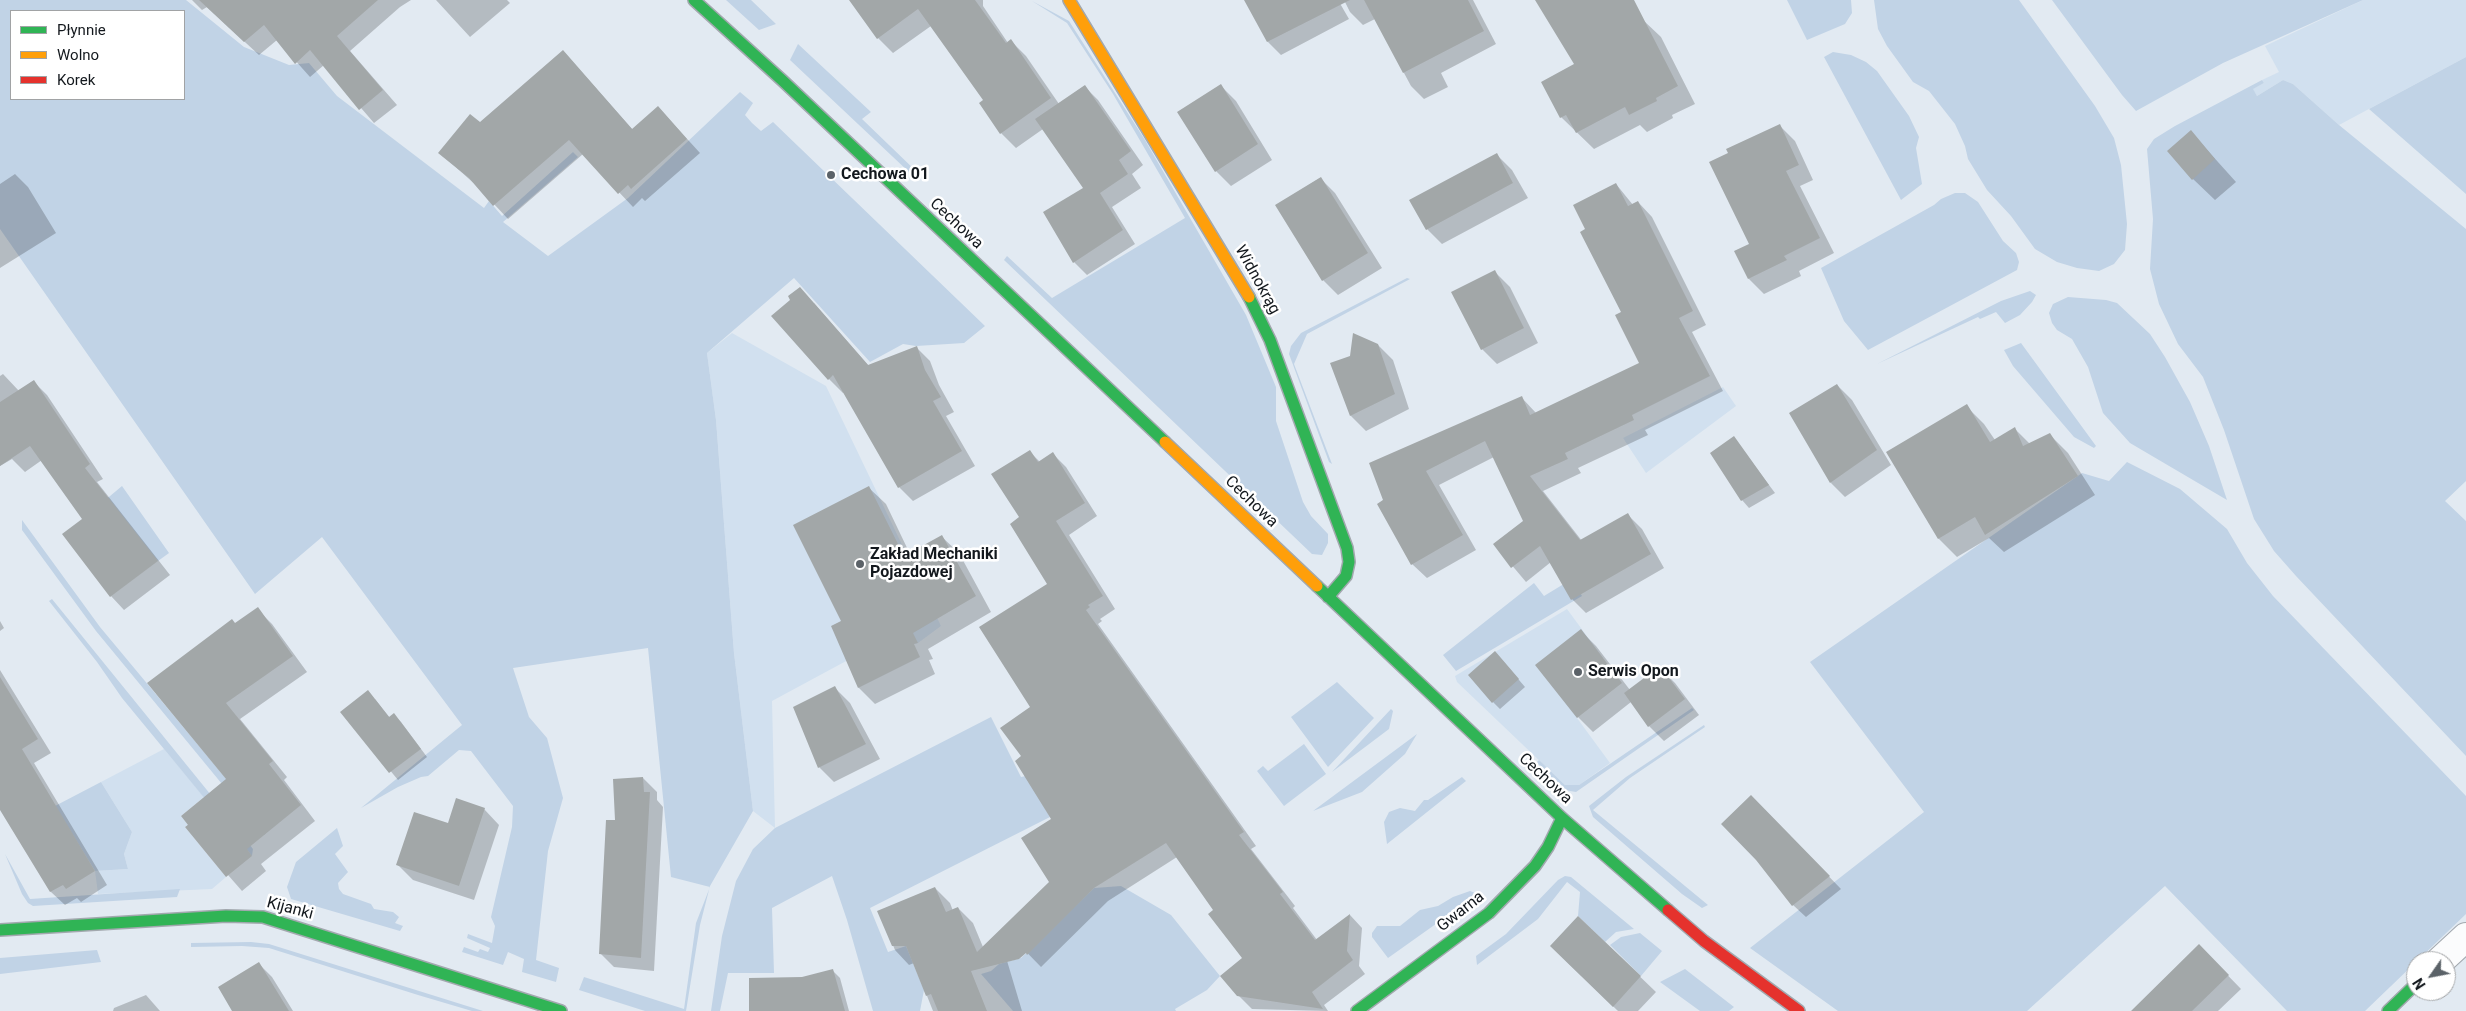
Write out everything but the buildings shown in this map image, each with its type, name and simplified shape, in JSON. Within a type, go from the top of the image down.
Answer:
[{"type":"street","name":"Cechowa","points":[[694,0],[1562,818],[1704,941],[1799,1011]]},
{"type":"street","name":"Widnokrąg","points":[[1068,0],[1243,283],[1270,340],[1347,548],[1349,562],[1346,576],[1328,597]]},
{"type":"street","name":"Gwarna","points":[[1357,1011],[1489,913],[1535,866],[1562,818]]},
{"type":"street","name":"Kijanki","points":[[0,930],[226,916],[264,917],[561,1011]]},
{"type":"street","points":[[2451,951],[2466,937]]},
{"type":"street","points":[[2388,1011],[2406,994]]},
{"type":"shaded area","points":[[0,0],[186,0],[244,47],[289,65],[309,63],[337,96],[484,208],[489,201],[502,216],[573,152],[578,157],[503,222],[548,256],[628,198],[740,92],[753,103],[745,115],[752,123],[761,131],[773,122],[985,326],[964,343],[916,346],[903,344],[870,362],[794,278],[707,353],[716,420],[734,653],[753,811],[710,887],[671,877],[648,648],[513,668],[529,717],[547,738],[563,798],[548,851],[536,960],[559,968],[556,982],[522,972],[524,959],[508,952],[503,965],[462,952],[464,947],[478,952],[480,949],[488,952],[490,948],[467,938],[468,934],[492,943],[495,926],[491,917],[512,827],[513,806],[471,751],[459,750],[428,776],[398,787],[361,808],[462,725],[322,537],[255,594],[0,229]]},
{"type":"shaded area","points":[[726,0],[751,0],[776,24],[759,30]]},
{"type":"shaded area","points":[[1787,0],[1851,0],[1852,13],[1845,24],[1807,40]]},
{"type":"shaded area","points":[[1874,0],[2019,0],[2095,106],[2114,138],[2121,165],[2127,224],[2125,250],[2114,264],[2099,271],[2077,268],[2057,262],[2035,249],[2011,216],[1987,190],[1968,159],[1965,146],[1955,124],[1929,91],[1913,82],[1887,46],[1878,29]]},
{"type":"shaded area","points":[[2052,0],[2363,0],[2223,63],[2136,111],[2122,95]]},
{"type":"shaded area","points":[[2363,0],[2466,0],[2466,57],[2339,125],[2293,84],[2283,80],[2257,96],[2252,89],[2264,83],[2262,80],[2279,72],[2265,46]]},
{"type":"shaded area","points":[[1032,1],[1069,21],[1145,140],[1246,315],[1276,387],[1276,421],[1303,502],[1311,516],[1328,534],[1328,543],[1322,555],[1312,554],[1004,260],[1007,256],[1052,298],[1185,218],[1113,94],[1067,23]]},
{"type":"shaded area","points":[[798,44],[871,112],[862,119],[917,172],[910,173],[790,60]]},
{"type":"shaded area","points":[[1833,52],[1851,55],[1866,62],[1877,71],[1909,116],[1919,137],[1916,148],[1922,184],[1901,200],[1824,57]]},
{"type":"shaded area","points":[[2466,57],[2466,194],[2369,109]]},
{"type":"shaded area","points":[[2262,80],[2264,83],[2253,89],[2257,96],[2283,80],[2293,84],[2339,125],[2466,229],[2466,481],[2445,501],[2466,521],[2466,756],[2274,551],[2254,519],[2224,430],[2203,377],[2178,344],[2159,304],[2150,269],[2153,219],[2147,149],[2154,139],[2175,126]]},
{"type":"shaded area","points":[[1955,193],[1965,193],[1978,202],[2003,241],[2016,253],[2019,262],[2017,270],[1868,350],[1844,321],[1821,268],[1934,205],[1941,199]]},
{"type":"shaded area","points":[[1407,278],[1410,279],[1307,334],[1294,364],[1332,464],[1329,462],[1289,354],[1291,346],[1301,333]]},
{"type":"shaded area","points":[[2030,291],[2036,295],[2032,302],[2020,315],[2005,323],[1996,312],[1980,319],[1978,317],[1877,364],[2001,301]]},
{"type":"shaded area","points":[[2068,297],[2106,300],[2117,303],[2150,334],[2190,402],[2209,446],[2227,500],[2130,443],[2103,413],[2088,367],[2072,339],[2057,330],[2052,323],[2049,313],[2053,304]]},
{"type":"shaded area","points":[[732,333],[826,386],[941,626],[918,643],[848,660],[772,701],[775,828],[753,811],[734,653],[716,420],[707,353]]},
{"type":"shaded area","points":[[2021,343],[2096,446],[2094,448],[2074,437],[2013,366],[2004,350]]},
{"type":"shaded area","points":[[1723,387],[1736,406],[1646,473],[1623,438]]},
{"type":"shaded area","points":[[2127,462],[2180,489],[2227,529],[2247,563],[2273,596],[2466,796],[2466,914],[2427,951],[2406,951],[2406,972],[2365,1011],[2287,1011],[2165,886],[2027,1011],[1838,1011],[1750,948],[1924,812],[1810,662],[2082,473],[2109,481]]},
{"type":"shaded area","points":[[122,486],[169,553],[158,561],[91,512]]},
{"type":"shaded area","points":[[22,520],[100,627],[269,830],[264,835],[96,631],[22,530]]},
{"type":"shaded area","points":[[1572,579],[1582,596],[1456,671],[1443,655],[1534,583],[1544,596]]},
{"type":"shaded area","points":[[52,599],[215,800],[253,849],[252,856],[122,698],[97,662],[49,601]]},
{"type":"shaded area","points":[[1567,609],[1603,658],[1577,718],[1610,763],[1579,785],[1565,785],[1457,682],[1455,676]]},
{"type":"shaded area","points":[[1337,682],[1374,718],[1328,767],[1291,717]]},
{"type":"shaded area","points":[[1692,708],[1694,710],[1576,792],[1564,790],[1535,764],[1539,760],[1565,785],[1579,785]]},
{"type":"shaded area","points":[[1391,709],[1393,711],[1389,729],[1332,772]]},
{"type":"shaded area","points":[[991,717],[1021,777],[1026,776],[1050,817],[870,908],[888,952],[906,946],[924,990],[920,1011],[873,1011],[847,920],[832,876],[772,908],[774,973],[728,973],[720,1011],[711,1011],[722,936],[736,881],[753,849],[775,828]]},
{"type":"shaded area","points":[[1704,725],[1705,727],[1630,778],[1593,810],[1708,905],[1702,908],[1682,894],[1593,817],[1589,806],[1626,777]]},
{"type":"shaded area","points":[[1417,734],[1405,754],[1362,792],[1313,811]]},
{"type":"shaded area","points":[[1304,744],[1326,774],[1284,806],[1257,771],[1263,766],[1268,771]]},
{"type":"shaded area","points":[[164,749],[204,797],[181,816],[188,825],[185,827],[226,877],[212,889],[98,894],[95,871],[128,869],[124,854],[132,832],[101,782]]},
{"type":"shaded area","points":[[1462,777],[1466,781],[1387,844],[1384,822],[1389,812],[1400,808],[1415,811],[1424,800],[1428,800]]},
{"type":"shaded area","points":[[101,782],[132,832],[124,854],[128,869],[95,871],[55,806]]},
{"type":"shaded area","points":[[337,828],[343,846],[335,854],[348,872],[338,883],[339,889],[343,894],[371,904],[374,909],[393,912],[399,917],[395,923],[403,926],[400,931],[291,899],[287,887],[296,862]]},
{"type":"shaded area","points":[[5,854],[30,899],[180,889],[177,897],[33,906],[28,903],[22,894]]},
{"type":"shaded area","points":[[1565,876],[1571,877],[1634,929],[1616,932],[1605,942],[1578,916],[1580,892],[1567,882],[1538,919],[1477,965],[1476,956],[1506,934],[1558,880]]},
{"type":"shaded area","points":[[1121,886],[1171,915],[1220,976],[1207,990],[1175,1009],[1176,1011],[1013,1011],[981,974],[991,971],[999,964],[1021,958],[1094,888]]},
{"type":"shaded area","points":[[709,889],[700,925],[686,1011],[645,1011],[579,990],[584,977],[684,1009],[696,923]]},
{"type":"shaded area","points":[[1470,891],[1478,894],[1388,958],[1372,937],[1372,933],[1377,926],[1400,926],[1420,910],[1438,906],[1453,897]]},
{"type":"shaded area","points":[[1640,933],[1662,951],[1641,976],[1610,945],[1621,937]]},
{"type":"shaded area","points":[[251,942],[269,944],[483,1011],[472,1011],[269,948],[242,946],[191,947],[191,943]]},
{"type":"shaded area","points":[[97,950],[101,962],[0,974],[0,958]]},
{"type":"shaded area","points":[[1685,969],[1734,1007],[1729,1011],[1700,1011],[1660,982]]},
{"type":"traffic: fast","points":[[694,0],[783,81],[1165,442]]},
{"type":"traffic: fast","points":[[1249,297],[1270,340],[1347,548],[1349,562],[1346,576],[1328,597]]},
{"type":"traffic: fast","points":[[1317,586],[1562,818],[1668,910]]},
{"type":"traffic: fast","points":[[1357,1011],[1489,913],[1535,866],[1548,847],[1562,818]]},
{"type":"traffic: fast","points":[[0,930],[226,916],[263,917],[561,1011]]},
{"type":"traffic: fast","points":[[2388,1011],[2406,994]]},
{"type":"traffic: slow","points":[[1069,0],[1249,297]]},
{"type":"traffic: slow","points":[[1165,442],[1317,586]]},
{"type":"traffic: jam","points":[[1668,910],[1704,941],[1799,1011]]},
{"type":"place","name":"Cechowa 01","points":[[831,175]]},
{"type":"place","name":"Zakład Mechaniki Pojazdowej","points":[[860,564]]},
{"type":"place","name":"Serwis Opon","points":[[1578,672]]}]
